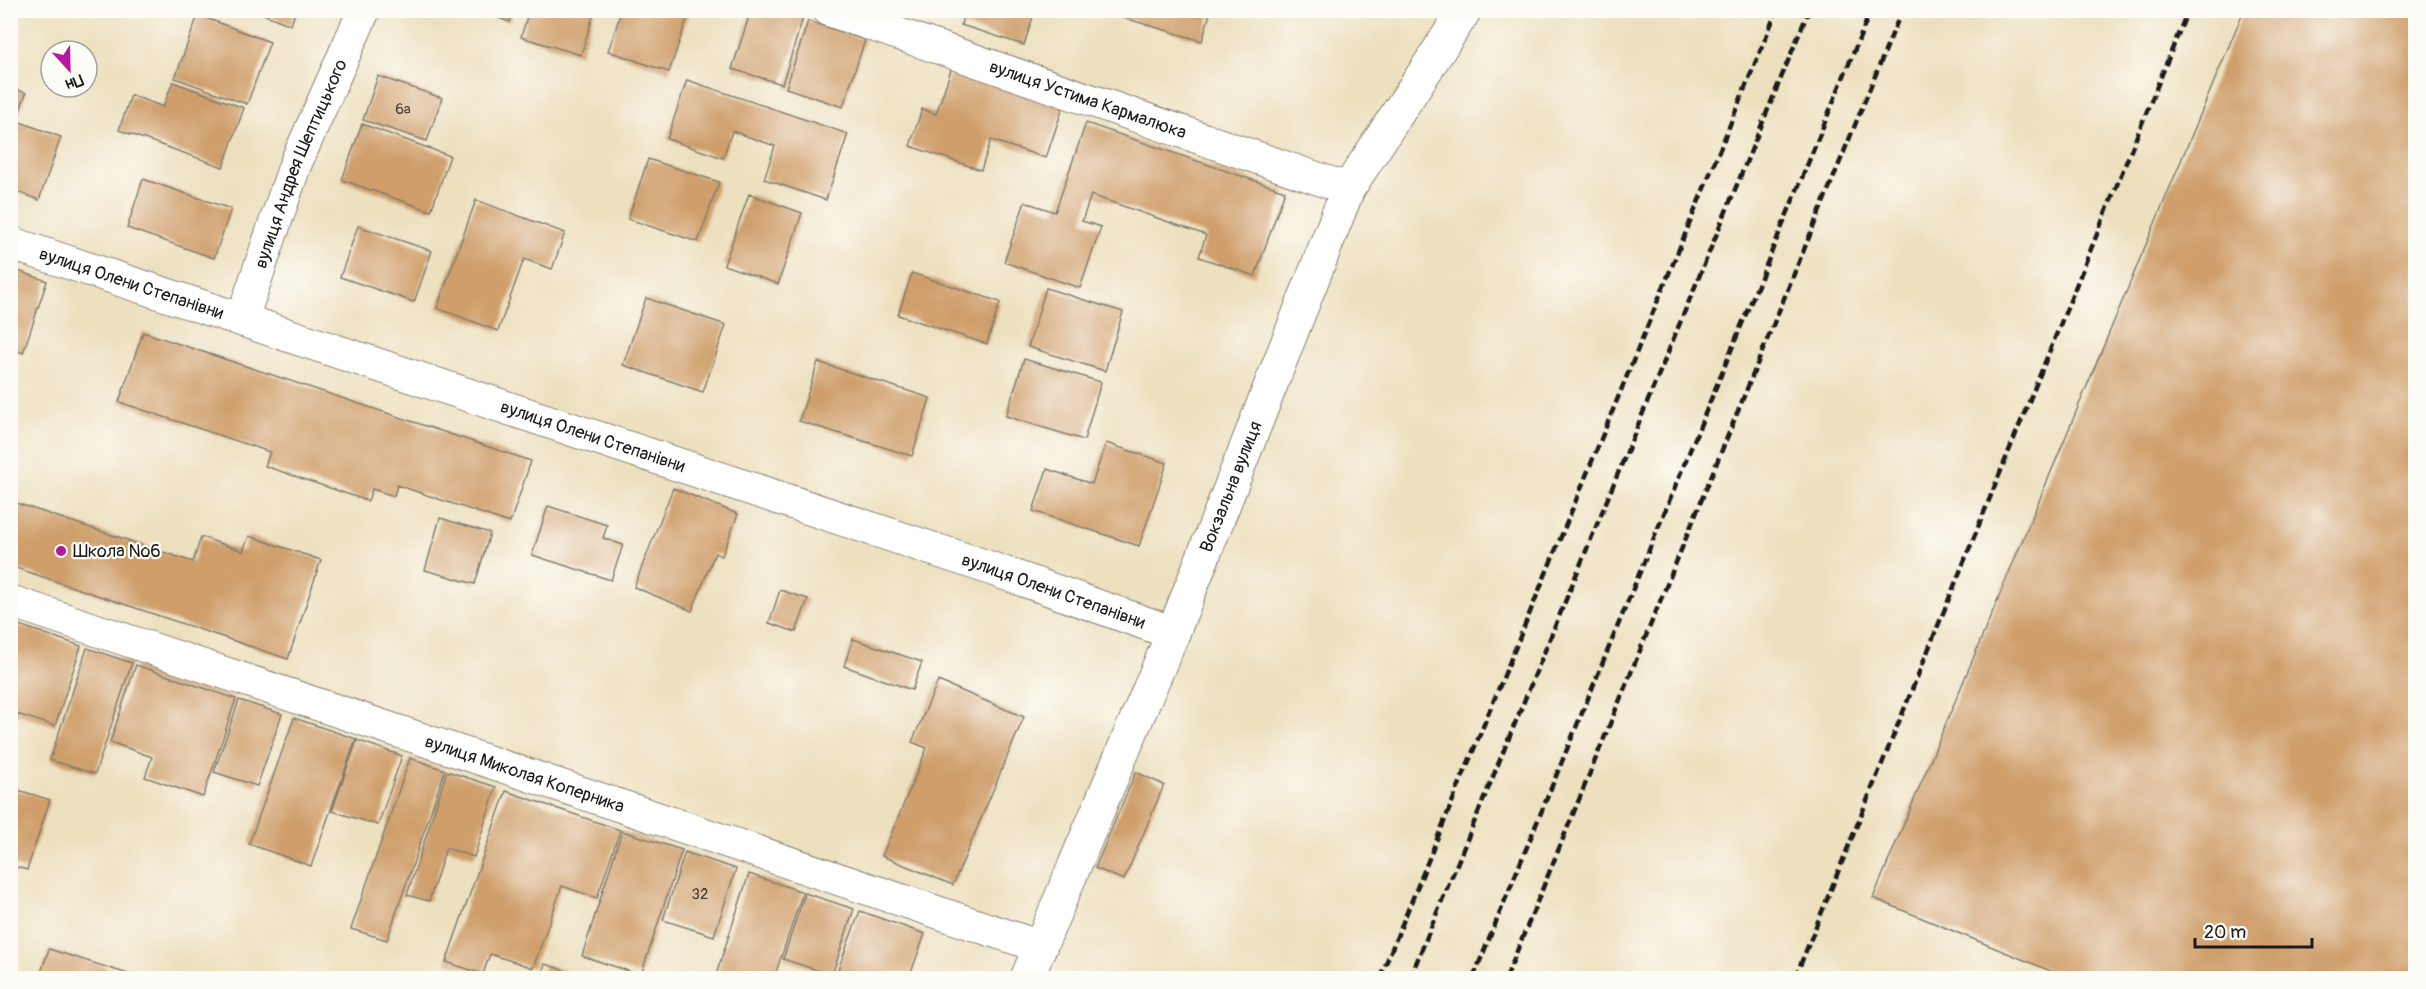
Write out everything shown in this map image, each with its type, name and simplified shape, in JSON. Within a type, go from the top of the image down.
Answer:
[{"type":"street","name":"вулиця Андрея Шептицького","points":[[242,319],[295,165],[364,10]]},
{"type":"street","name":"вулиця Устима Кармалюка","points":[[829,10],[1348,189]]},
{"type":"street","name":"Вокзальна вулиця","points":[[1028,978],[1173,633],[1348,189],[1465,10]]},
{"type":"street","name":"вулиця Олени Степанівни","points":[[10,243],[984,566],[1173,633]]},
{"type":"street","name":"вулиця Миколая Коперника","points":[[10,601],[1041,947]]},
{"type":"building","points":[[253,10],[296,10],[291,25]]},
{"type":"building","points":[[475,10],[513,10],[510,22]]},
{"type":"building","points":[[529,10],[595,10],[581,55],[521,37]]},
{"type":"building","points":[[622,10],[690,10],[669,72],[608,51]]},
{"type":"building","points":[[751,10],[779,10],[803,18],[782,84],[732,69]]},
{"type":"building","points":[[965,10],[1035,10],[1024,45],[961,25]]},
{"type":"building","points":[[1115,10],[1211,10],[1202,41],[1114,15]]},
{"type":"building","points":[[2244,10],[2416,10],[2416,978],[2068,978],[1873,898]]},
{"type":"building","points":[[198,15],[270,42],[247,104],[175,78]]},
{"type":"building","points":[[808,21],[865,40],[843,107],[786,88]]},
{"type":"building","points":[[952,67],[1064,104],[1046,158],[991,140],[981,170],[910,146],[922,109],[936,114]]},
{"type":"building","points":[[378,76],[442,98],[427,141],[363,120]]},
{"type":"building","points":[[687,80],[848,134],[826,200],[764,179],[775,146],[732,131],[723,158],[667,139]]},
{"type":"building","points":[[173,82],[244,108],[223,167],[119,130],[131,95],[163,107]]},
{"type":"building","points":[[10,87],[26,93],[11,137],[10,137]]},
{"type":"building","points":[[20,122],[61,137],[39,200],[10,189],[10,149]]},
{"type":"building","points":[[1086,123],[1285,191],[1255,276],[1199,257],[1206,235],[1091,195],[1082,221],[1101,227],[1080,288],[1004,262],[1025,202],[1055,212]]},
{"type":"building","points":[[362,124],[450,156],[431,211],[342,180]]},
{"type":"building","points":[[648,159],[719,182],[698,242],[628,219]]},
{"type":"building","points":[[143,179],[231,209],[214,258],[127,228]]},
{"type":"building","points":[[749,194],[802,213],[778,284],[724,265]]},
{"type":"building","points":[[476,200],[565,233],[552,269],[524,259],[498,331],[437,308]]},
{"type":"building","points":[[358,226],[432,251],[414,302],[340,277]]},
{"type":"building","points":[[10,268],[47,281],[23,353],[10,348]]},
{"type":"building","points":[[912,273],[1000,302],[987,344],[898,315]]},
{"type":"building","points":[[1046,288],[1123,312],[1105,371],[1028,347]]},
{"type":"building","points":[[646,298],[726,325],[703,392],[623,365]]},
{"type":"building","points":[[143,332],[531,461],[510,523],[397,485],[394,496],[372,489],[368,501],[265,466],[270,452],[119,402]]},
{"type":"building","points":[[1024,359],[1101,382],[1084,440],[1006,416]]},
{"type":"building","points":[[818,362],[930,398],[912,456],[799,421]]},
{"type":"building","points":[[1106,443],[1167,463],[1139,546],[1033,511],[1047,469],[1092,484]]},
{"type":"building","points":[[673,488],[738,514],[722,556],[715,553],[692,611],[634,587]]},
{"type":"building","points":[[10,501],[193,562],[201,537],[243,551],[249,536],[321,560],[288,659],[10,566]]},
{"type":"building","points":[[548,506],[607,525],[603,538],[623,545],[611,580],[532,555]]},
{"type":"building","points":[[440,518],[490,533],[475,584],[425,570]]},
{"type":"building","points":[[780,590],[808,599],[796,632],[769,623]]},
{"type":"building","points":[[10,622],[81,646],[55,726],[10,712]]},
{"type":"building","points":[[853,639],[922,662],[912,690],[844,666]]},
{"type":"building","points":[[87,648],[132,663],[95,774],[50,760]]},
{"type":"building","points":[[136,665],[236,699],[203,797],[145,777],[152,757],[110,742]]},
{"type":"building","points":[[938,681],[1024,717],[953,885],[882,856],[927,748],[912,742]]},
{"type":"building","points":[[239,700],[282,714],[257,786],[214,772]]},
{"type":"building","points":[[294,718],[356,739],[311,866],[249,844]]},
{"type":"building","points":[[357,740],[402,756],[378,825],[332,811]]},
{"type":"building","points":[[410,758],[445,770],[387,940],[351,929]]},
{"type":"building","points":[[447,771],[496,787],[474,857],[446,848],[429,901],[407,895]]},
{"type":"building","points":[[1136,772],[1164,785],[1124,880],[1095,868]]},
{"type":"building","points":[[12,788],[50,800],[27,870],[10,865]]},
{"type":"building","points":[[506,791],[620,830],[597,898],[562,886],[533,968],[490,954],[483,974],[446,962]]},
{"type":"building","points":[[622,831],[682,850],[641,975],[582,956]]},
{"type":"building","points":[[685,852],[736,869],[714,936],[663,920]]},
{"type":"building","points":[[749,874],[803,892],[774,978],[715,978]]},
{"type":"building","points":[[805,893],[854,909],[832,975],[783,959]]},
{"type":"building","points":[[860,911],[925,934],[909,978],[835,978]]},
{"type":"building","points":[[49,949],[141,978],[39,978]]},
{"type":"building","points":[[545,964],[588,978],[540,978]]},
{"type":"railway","points":[[1380,978],[1777,10]]},
{"type":"railway","points":[[1410,978],[1809,10]]},
{"type":"railway","points":[[1473,978],[1871,10]]},
{"type":"railway","points":[[1506,978],[1902,10]]},
{"type":"railway","points":[[1795,978],[2188,10]]},
{"type":"place","name":"Школа №6","points":[[61,551]]}]
